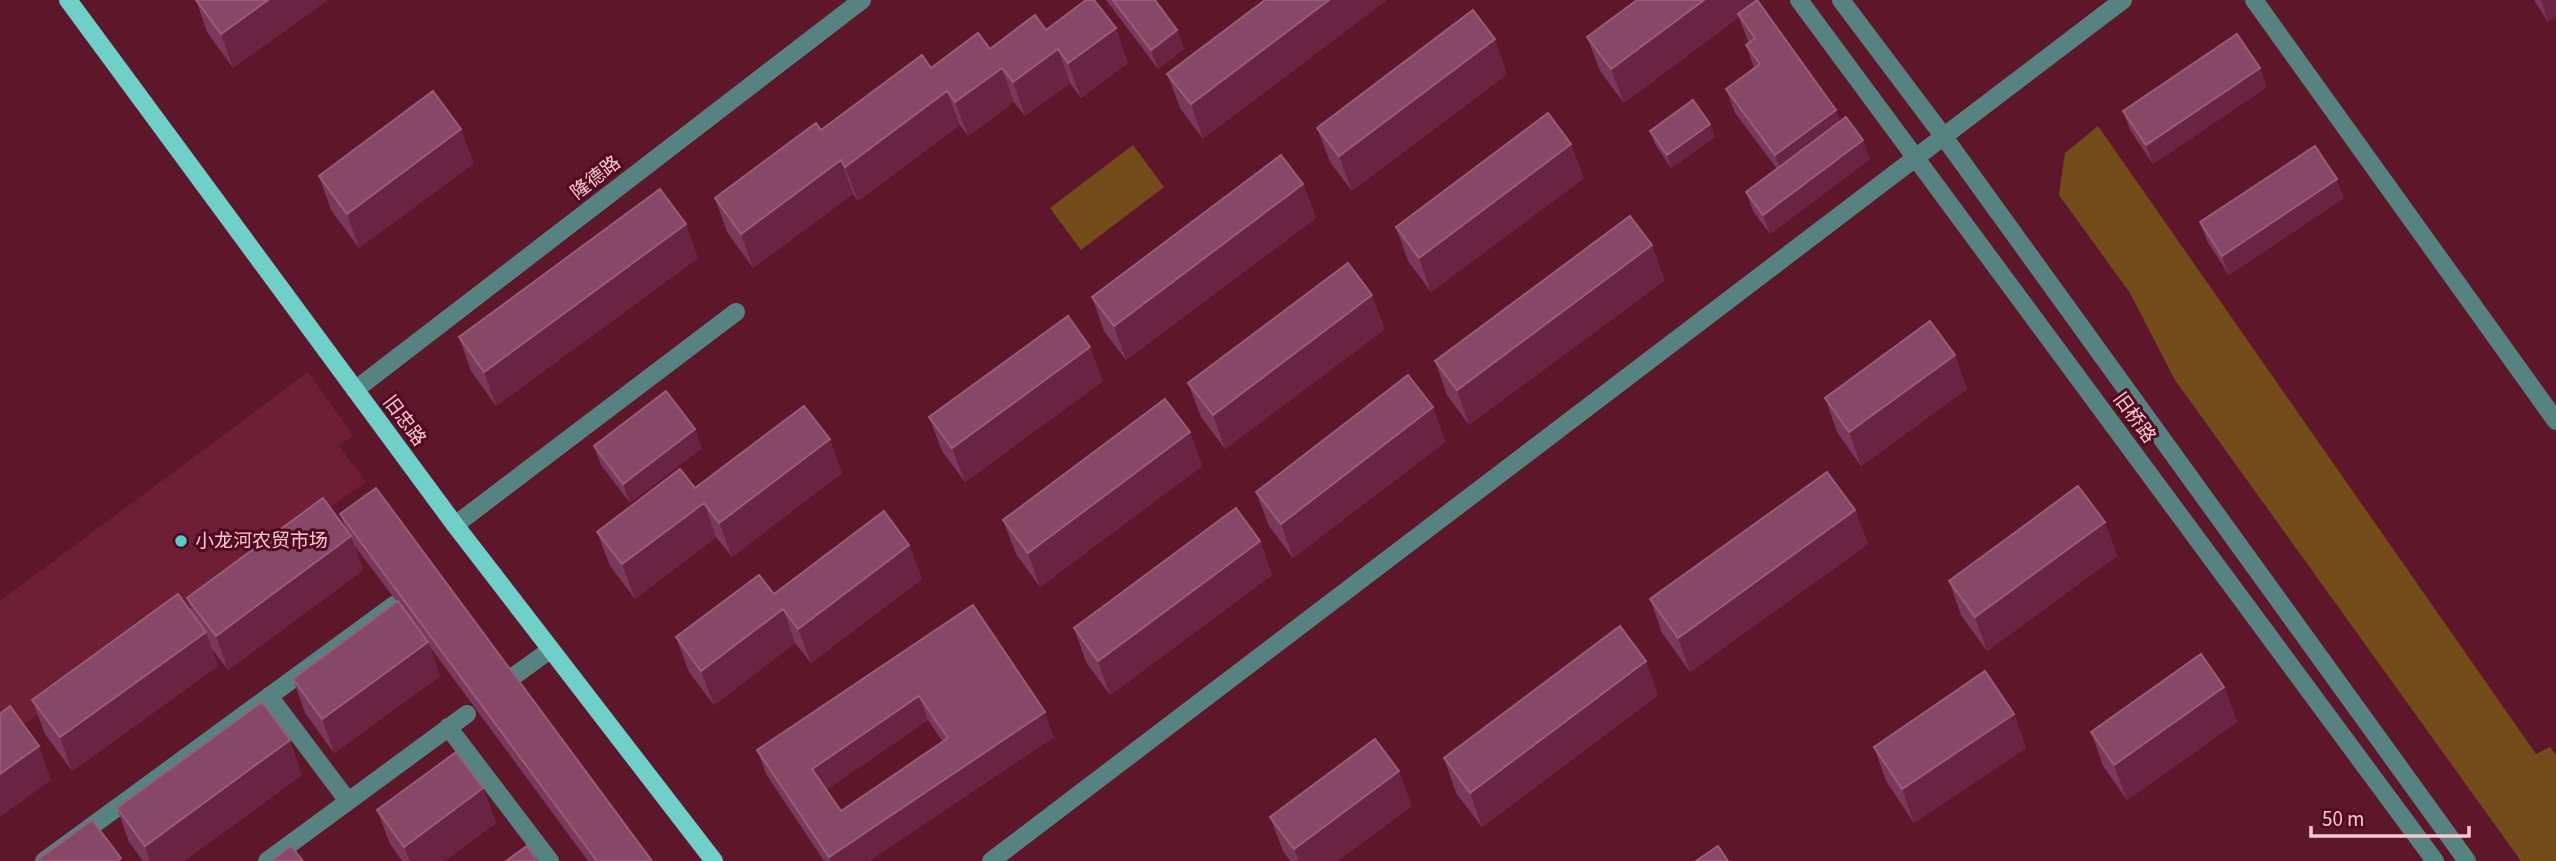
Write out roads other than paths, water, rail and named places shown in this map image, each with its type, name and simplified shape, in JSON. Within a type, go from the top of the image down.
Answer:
[{"type":"main road","name":"旧忠路","points":[[68,0],[455,525],[714,861]]},
{"type":"street","name":"隆德路","points":[[355,390],[862,0]]},
{"type":"street","name":"旧桥路","points":[[1799,0],[2435,861]]},
{"type":"street","name":"旧桥路","points":[[1840,0],[1944,137],[2467,861]]},
{"type":"street","points":[[991,861],[2123,0]]},
{"type":"street","points":[[2254,0],[2556,421]]},
{"type":"street","points":[[455,525],[736,312]]},
{"type":"street","points":[[44,861],[394,605]]},
{"type":"street","points":[[514,676],[550,650]]},
{"type":"street","points":[[269,696],[348,801]]},
{"type":"street","points":[[267,861],[467,714]]},
{"type":"street","points":[[448,727],[550,861]]},
{"type":"place","name":"小龙河农贸市场","points":[[181,541]]}]
